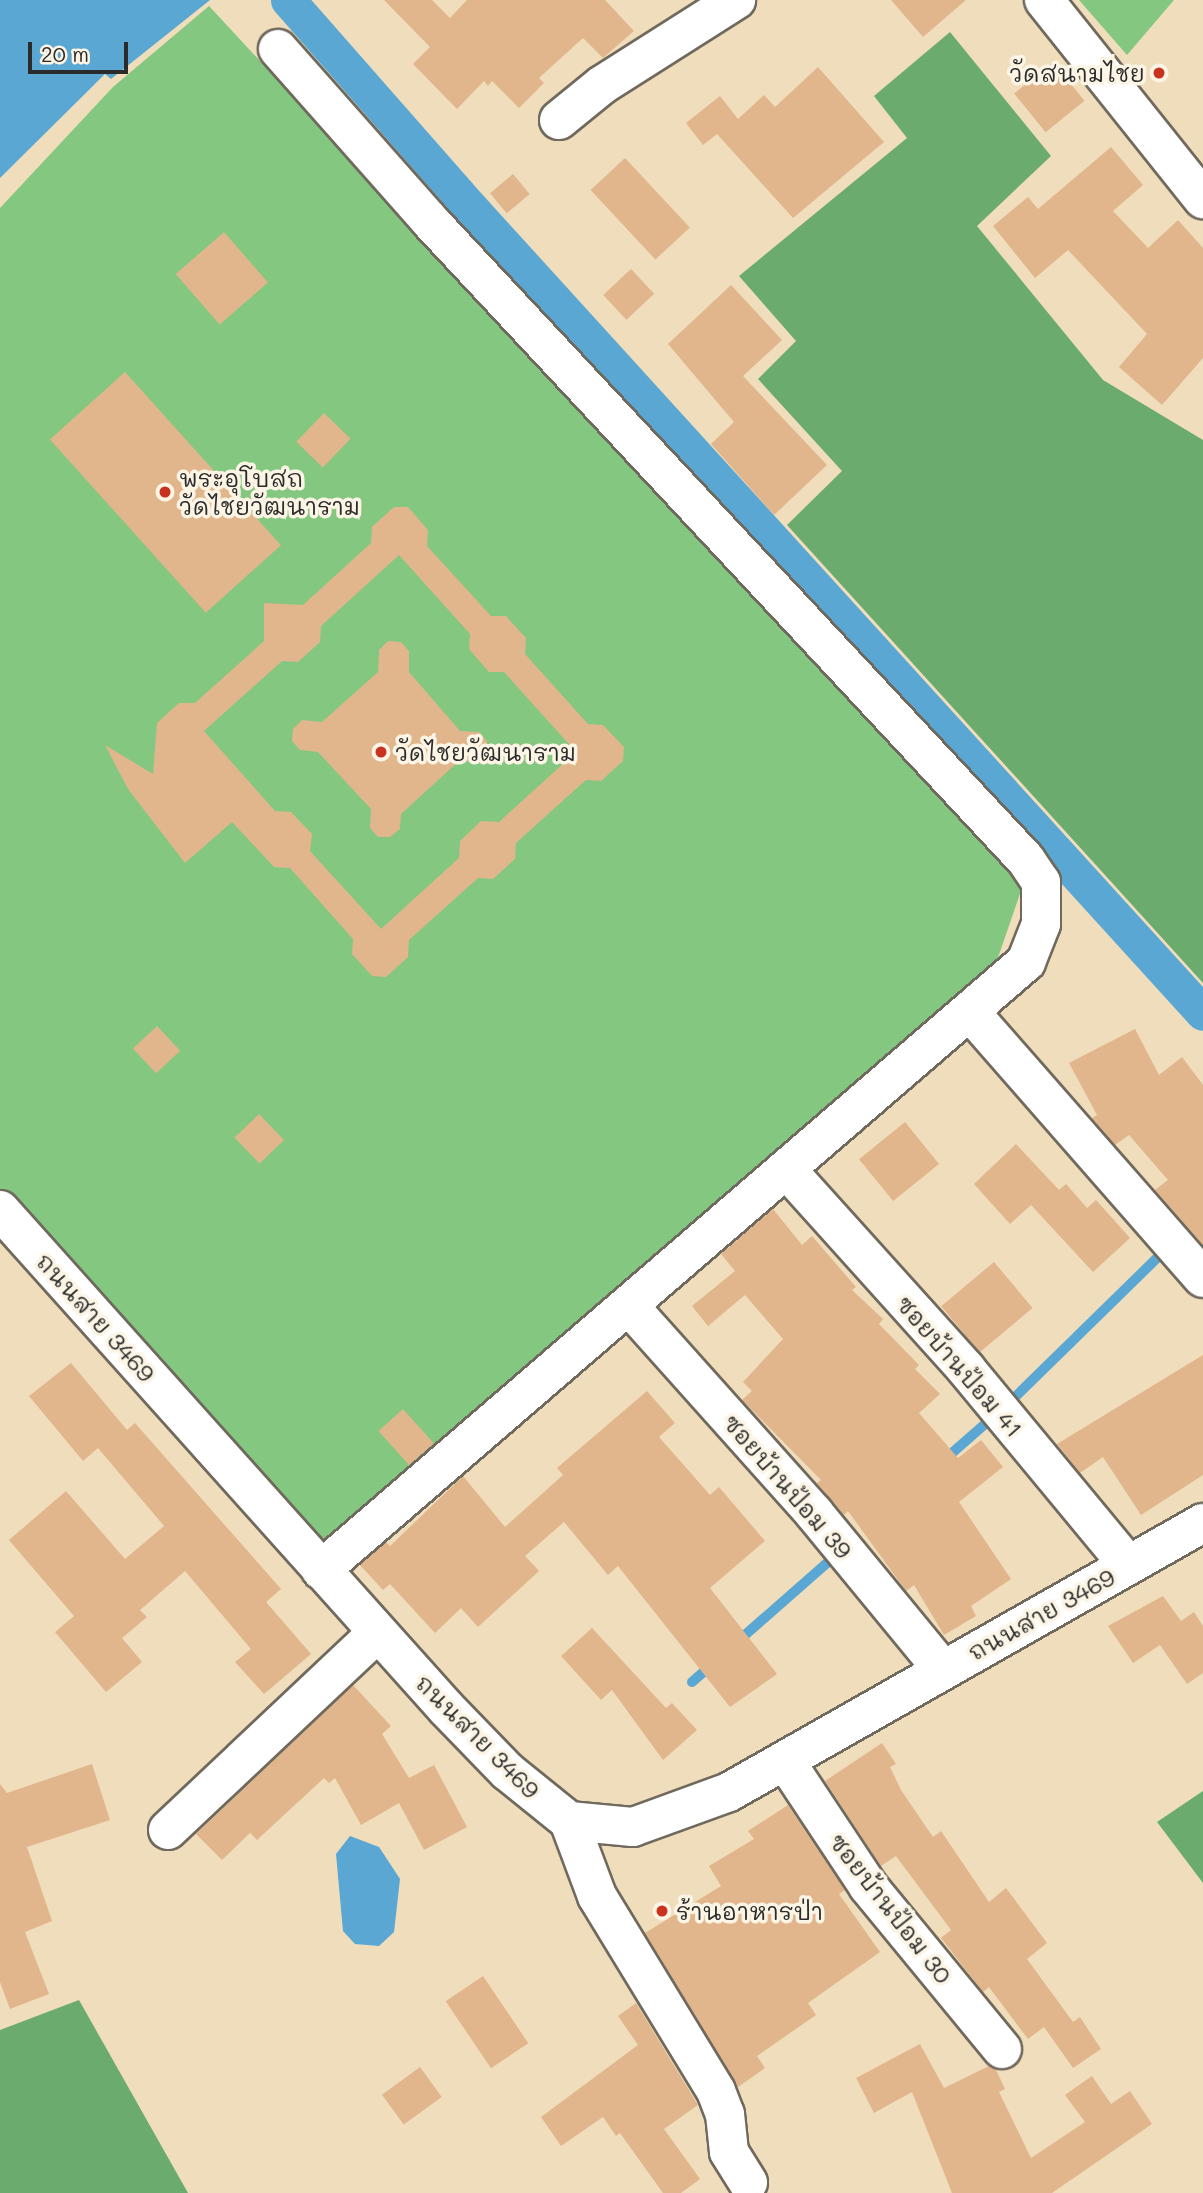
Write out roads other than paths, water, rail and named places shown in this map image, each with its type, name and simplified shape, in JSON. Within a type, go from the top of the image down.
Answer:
[{"type":"street","points":[[559,120],[602,85],[736,0]]},
{"type":"street","points":[[1044,0],[1203,199]]},
{"type":"street","points":[[278,49],[430,221],[1026,860],[1041,882],[1041,924],[1026,962],[971,1013],[321,1570]]},
{"type":"street","points":[[971,1013],[1203,1278]]},
{"type":"street","name":"ซอยบ้านป้อม 41","points":[[787,1170],[966,1369],[1128,1565]]},
{"type":"street","name":"ถนนสาย 3469","points":[[0,1210],[377,1633],[507,1771],[569,1821],[633,1827],[729,1792],[1203,1523]]},
{"type":"street","name":"ซอยบ้านป้อม 39","points":[[629,1306],[814,1513],[943,1670]]},
{"type":"street","points":[[169,1830],[377,1633]]},
{"type":"street","name":"ซอยบ้านป้อม 30","points":[[786,1762],[868,1886],[1002,2049]]},
{"type":"street","points":[[569,1821],[597,1896],[716,2091],[725,2114],[729,2152],[748,2182]]},
{"type":"water","points":[[0,0],[210,0],[111,79],[105,74],[0,178]]},
{"type":"water","points":[[350,1836],[379,1847],[400,1879],[394,1932],[379,1946],[355,1944],[343,1931],[336,1854]]},
{"type":"waterway","points":[[288,0],[470,207],[1203,1013]]},
{"type":"waterway","points":[[1011,1401],[1166,1249]]},
{"type":"waterway","points":[[944,1460],[992,1418]]},
{"type":"waterway","points":[[737,1642],[837,1554]]},
{"type":"waterway","points":[[692,1682],[713,1664]]},
{"type":"place","name":"วัดสนามไชย","points":[[1159,73]]},
{"type":"place","name":"พระอุโบสถ วัดไชยวัฒนาราม","points":[[165,492]]},
{"type":"place","name":"วัดไชยวัฒนาราม","points":[[381,752]]},
{"type":"place","name":"ร้านอาหารป่า","points":[[662,1911]]}]
